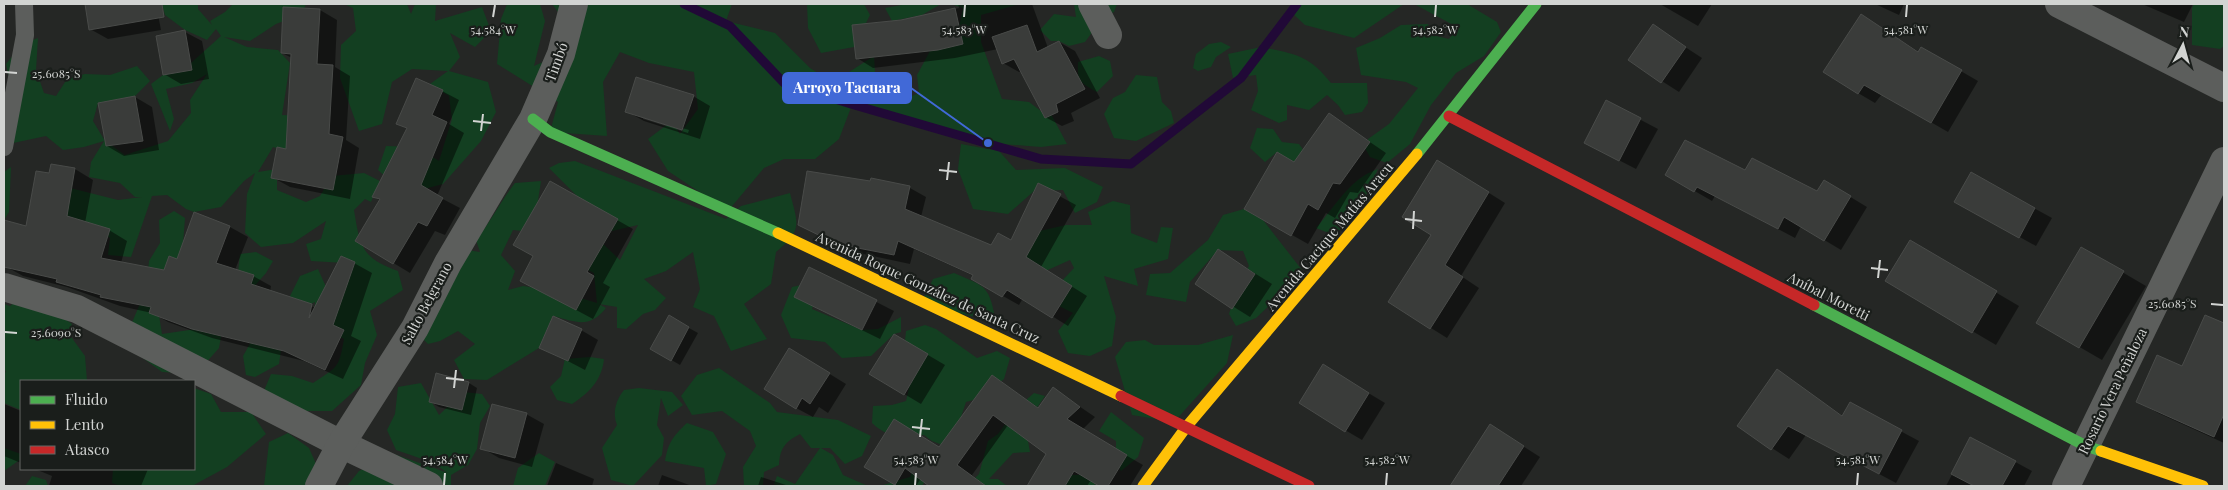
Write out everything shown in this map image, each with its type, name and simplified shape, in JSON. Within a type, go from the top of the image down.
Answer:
[{"type":"street","name":"Timbó","points":[[533,119],[561,54],[574,4]]},
{"type":"street","points":[[1092,4],[1108,35]]},
{"type":"street","name":"Avenida Cacique Matías Aracu","points":[[1143,486],[1187,426],[1449,116],[1536,4]]},
{"type":"street","points":[[2059,4],[2224,88]]},
{"type":"street","name":"Aníbal Moretti","points":[[1449,116],[2086,446],[2203,486]]},
{"type":"street","name":"Avenida Roque González de Santa Cruz","points":[[533,119],[550,132],[792,239],[1187,426],[1309,486]]},
{"type":"street","name":"Salto Belgrano","points":[[319,486],[341,444],[415,328],[448,263],[533,119]]},
{"type":"street","name":"Rosario Vera Peñaloza","points":[[2066,486],[2224,161]]},
{"type":"street","points":[[4,287],[77,309],[341,444],[430,486]]},
{"type":"lane","points":[[4,148],[25,35],[24,4]]},
{"type":"green space","points":[[162,4],[198,4],[198,9],[212,25],[210,21],[225,12],[233,4],[306,4],[302,14],[276,24],[250,41],[224,37],[247,47],[278,50],[290,63],[282,115],[310,116],[299,155],[273,147],[258,172],[277,169],[277,190],[306,202],[320,196],[332,176],[364,173],[380,181],[371,202],[365,199],[354,210],[358,233],[365,250],[370,256],[398,271],[403,290],[370,311],[377,335],[365,363],[361,385],[332,411],[304,411],[263,393],[271,374],[292,376],[313,383],[332,370],[338,362],[344,339],[329,330],[314,316],[315,302],[311,304],[289,298],[300,276],[318,269],[327,289],[345,263],[311,261],[306,244],[321,239],[326,221],[293,243],[261,247],[245,233],[247,194],[255,173],[244,181],[221,207],[194,212],[186,209],[167,195],[152,196],[131,257],[108,255],[110,238],[92,226],[56,222],[70,188],[118,200],[142,197],[135,197],[120,183],[89,177],[91,162],[104,141],[84,147],[63,150],[46,136],[4,145],[11,88],[6,64],[22,44],[38,38],[36,70],[44,93],[56,96],[67,79],[85,74],[110,75],[137,66],[150,81],[135,96],[98,103],[93,121],[105,141],[125,155],[168,141],[191,113],[190,100],[207,74],[192,83],[166,89],[174,119],[170,131],[151,84],[163,75],[191,63],[221,36],[216,29],[207,40],[185,30],[165,15]]},
{"type":"green space","points":[[344,4],[407,4],[411,14],[415,4],[436,4],[435,21],[482,7],[491,31],[475,47],[450,33],[460,57],[449,71],[488,82],[496,112],[481,141],[443,184],[405,194],[378,170],[386,146],[416,147],[439,161],[452,119],[449,96],[430,84],[448,71],[412,69],[392,82],[382,124],[359,131],[340,78],[341,45],[356,31],[353,8]]},
{"type":"green space","points":[[507,4],[540,4],[545,21],[534,66],[561,54],[574,33],[552,4],[732,4],[726,21],[775,33],[810,68],[850,93],[848,91],[849,72],[874,56],[876,89],[894,103],[919,93],[917,75],[930,51],[942,49],[956,42],[963,8],[951,4],[1020,4],[981,15],[981,42],[1002,99],[1029,102],[1041,111],[1051,114],[1067,144],[1041,147],[988,143],[878,115],[855,97],[839,139],[815,159],[784,159],[764,168],[728,211],[668,171],[648,139],[672,121],[680,134],[698,109],[694,72],[649,63],[620,52],[603,82],[607,136],[550,132],[558,102],[497,64],[501,19]]},
{"type":"green space","points":[[807,4],[864,4],[870,15],[854,47],[821,53],[808,28]]},
{"type":"green space","points":[[907,4],[941,4],[922,15],[892,21],[885,8]]},
{"type":"green space","points":[[1074,4],[1117,4],[1114,12],[1104,16],[1085,42],[1069,46],[1059,41],[1051,41],[1040,30],[1054,14],[1076,17]]},
{"type":"green space","points":[[1292,4],[1404,4],[1354,38],[1305,25],[1291,12]]},
{"type":"green space","points":[[1414,4],[1467,4],[1497,22],[1501,32],[1484,56],[1456,73],[1431,105],[1410,144],[1387,163],[1370,157],[1365,148],[1368,139],[1389,124],[1418,88],[1406,82],[1361,75],[1356,48],[1380,38],[1401,25],[1428,24],[1432,35],[1449,39],[1457,27]]},
{"type":"green space","points":[[2194,4],[2224,4],[2224,46],[2220,49],[2192,45],[2192,8]]},
{"type":"green space","points":[[1221,42],[1231,47],[1216,57],[1211,67],[1198,71],[1193,68],[1196,54],[1209,44]]},
{"type":"green space","points":[[1261,47],[1292,54],[1308,61],[1331,83],[1367,83],[1368,103],[1362,112],[1345,115],[1327,95],[1309,110],[1287,105],[1287,120],[1279,123],[1251,110],[1258,91],[1256,75],[1233,78],[1228,54]]},
{"type":"green space","points":[[1099,56],[1110,61],[1113,76],[1097,92],[1079,78],[1078,62]]},
{"type":"green space","points":[[1136,75],[1157,77],[1162,102],[1171,111],[1174,123],[1136,141],[1114,138],[1104,114],[1113,98],[1125,92]]},
{"type":"green space","points":[[1257,128],[1273,129],[1282,142],[1299,144],[1316,167],[1306,182],[1277,152],[1265,162],[1250,148]]},
{"type":"green space","points":[[961,144],[999,151],[1016,170],[1065,168],[1103,187],[1097,202],[1075,213],[1063,190],[1034,191],[1008,214],[973,209],[958,169]]},
{"type":"green space","points":[[575,161],[726,219],[741,206],[790,193],[796,219],[794,232],[791,238],[776,252],[771,284],[744,304],[767,339],[731,351],[714,316],[693,307],[700,289],[693,252],[666,271],[644,279],[666,298],[655,310],[643,314],[626,329],[617,328],[617,307],[599,304],[606,308],[600,315],[594,319],[582,322],[553,316],[539,348],[487,380],[464,379],[454,360],[475,344],[458,331],[440,341],[428,344],[420,336],[467,250],[480,252],[476,240],[515,183],[541,181],[535,220],[602,243],[620,260],[638,225],[612,231],[549,168],[559,163]],"holes":[[[513,230],[533,232],[565,258],[594,273],[597,303],[557,291],[523,286],[508,290],[515,271],[501,255]]]},
{"type":"green space","points":[[11,167],[9,212],[4,220],[4,172]]},
{"type":"green space","points":[[1378,169],[1362,204],[1338,232],[1326,232],[1316,228],[1351,186],[1368,173]]},
{"type":"green space","points":[[1113,201],[1130,205],[1131,233],[1157,243],[1161,227],[1173,228],[1168,259],[1134,269],[1138,286],[1104,276],[1116,317],[1112,346],[1090,356],[1068,353],[1058,331],[1073,313],[1057,305],[1057,286],[1074,268],[1070,260],[1041,273],[1012,260],[1031,233],[1066,225],[1092,225],[1088,212]]},
{"type":"green space","points":[[1244,209],[1263,220],[1302,270],[1291,285],[1256,318],[1236,326],[1229,314],[1237,288],[1249,266],[1243,251],[1218,250],[1190,282],[1186,302],[1146,295],[1150,274],[1170,273],[1208,240],[1223,215]]},
{"type":"green space","points":[[174,211],[185,218],[183,244],[170,280],[148,272],[149,261],[160,243],[159,220]]},
{"type":"green space","points":[[256,252],[273,261],[266,273],[251,290],[238,273],[240,254]]},
{"type":"green space","points":[[954,273],[985,289],[991,301],[996,322],[921,304],[933,279]]},
{"type":"green space","points":[[806,284],[817,291],[812,309],[862,330],[878,329],[901,317],[901,332],[894,334],[871,356],[842,358],[825,342],[791,338],[781,315],[792,287]]},
{"type":"green space","points":[[142,299],[157,303],[162,334],[223,325],[219,348],[196,374],[162,372],[140,356],[125,339]]},
{"type":"green space","points":[[17,300],[54,311],[72,324],[69,334],[85,356],[87,380],[20,380],[20,410],[4,403],[4,375],[6,371],[4,370],[4,304],[10,306]]},
{"type":"green space","points":[[925,325],[936,329],[977,358],[997,351],[1010,358],[1004,379],[981,398],[966,402],[959,423],[945,446],[932,441],[924,435],[896,436],[884,432],[872,423],[873,406],[892,405],[906,401],[913,371],[925,359],[904,350],[906,331]]},
{"type":"green space","points":[[1233,335],[1227,363],[1174,422],[1132,415],[1115,357],[1126,342],[1145,340],[1154,345],[1198,345]]},
{"type":"green space","points":[[251,342],[281,350],[279,364],[255,377],[246,375],[243,356]]},
{"type":"green space","points":[[590,357],[604,359],[601,373],[594,385],[572,404],[557,400],[550,387],[561,376],[565,359]]},
{"type":"green space","points":[[719,368],[770,403],[777,412],[838,420],[871,436],[862,456],[845,464],[830,448],[821,448],[833,455],[843,475],[868,486],[779,486],[774,484],[777,476],[795,484],[820,448],[811,448],[800,434],[784,446],[779,465],[764,472],[763,485],[744,486],[743,467],[756,446],[750,431],[722,411],[692,415],[681,396],[697,375]]},
{"type":"green space","points":[[421,383],[439,415],[463,392],[482,394],[490,406],[480,423],[477,449],[468,465],[451,475],[451,486],[347,486],[359,471],[394,454],[448,473],[431,462],[396,450],[387,430],[395,414],[398,387]]},
{"type":"green space","points":[[195,388],[211,394],[221,412],[251,412],[266,434],[227,467],[192,486],[120,486],[112,483],[113,470],[195,470]]},
{"type":"green space","points":[[639,388],[672,392],[683,405],[668,416],[661,398],[657,425],[664,438],[662,455],[633,486],[611,480],[602,448],[617,425],[615,411],[621,394],[624,390]]},
{"type":"green space","points":[[1034,393],[1045,396],[1025,425],[1030,452],[1013,453],[989,479],[998,479],[1007,486],[967,486],[979,474],[988,441],[998,434],[1018,407]]},
{"type":"green space","points":[[1111,412],[1144,438],[1138,457],[1121,471],[1116,461],[1116,441],[1099,431]]},
{"type":"green space","points":[[687,423],[713,432],[726,454],[716,484],[706,486],[704,468],[665,461],[672,440]]},
{"type":"green space","points":[[288,433],[309,448],[324,482],[321,486],[264,486],[269,442]]},
{"type":"green space","points":[[923,446],[927,478],[922,486],[880,486],[910,477]]},
{"type":"green space","points":[[4,448],[20,454],[20,460],[4,471]]},
{"type":"green space","points":[[539,453],[555,462],[545,486],[513,486],[518,468]]},
{"type":"green space","points":[[1063,475],[1081,475],[1095,484],[1094,486],[1060,486]]},
{"type":"green space","points":[[32,476],[46,480],[48,486],[25,486]]},
{"type":"building","points":[[85,4],[162,4],[164,17],[89,30]]},
{"type":"building","points":[[283,7],[320,9],[317,64],[333,65],[329,134],[343,137],[333,190],[271,178],[277,147],[286,149],[291,54],[281,53]]},
{"type":"building","points":[[955,8],[963,44],[938,50],[856,59],[852,25],[901,20]]},
{"type":"building","points":[[1861,14],[1918,52],[1921,47],[1962,70],[1931,123],[1864,85],[1858,94],[1823,72]]},
{"type":"building","points":[[1653,24],[1686,47],[1661,83],[1628,60]]},
{"type":"building","points":[[1027,25],[1037,52],[1059,41],[1085,89],[1056,104],[1058,112],[1045,118],[1014,59],[1002,64],[992,37]]},
{"type":"building","points":[[185,30],[192,70],[163,75],[156,36]]},
{"type":"building","points":[[636,77],[694,95],[682,130],[625,112]]},
{"type":"building","points":[[416,78],[443,90],[432,115],[447,122],[421,185],[443,198],[427,226],[418,222],[393,264],[355,241],[380,199],[372,197],[407,128],[396,124]]},
{"type":"building","points":[[135,96],[143,141],[106,146],[98,103]]},
{"type":"building","points":[[1606,100],[1641,118],[1619,161],[1584,143]]},
{"type":"building","points":[[1329,113],[1370,142],[1340,184],[1333,183],[1318,210],[1308,204],[1291,236],[1244,209],[1277,152],[1294,162]]},
{"type":"building","points":[[1685,140],[1745,170],[1752,158],[1817,191],[1824,180],[1851,196],[1824,241],[1784,217],[1778,229],[1697,187],[1694,192],[1665,175]]},
{"type":"building","points":[[1437,160],[1489,192],[1445,265],[1463,277],[1430,329],[1388,302],[1431,235],[1402,217]]},
{"type":"building","points":[[51,164],[75,168],[67,216],[110,229],[101,258],[164,270],[169,256],[177,259],[194,212],[230,226],[216,263],[254,275],[251,284],[312,304],[309,318],[341,256],[355,262],[333,325],[344,330],[325,370],[284,351],[192,329],[149,313],[151,307],[100,297],[101,295],[56,282],[57,279],[4,267],[4,220],[26,226],[36,171],[49,173]]},
{"type":"building","points":[[807,171],[870,181],[871,178],[910,186],[905,209],[991,245],[998,233],[1011,240],[1038,183],[1061,194],[1026,257],[1072,286],[1052,318],[1007,290],[1002,297],[971,279],[973,275],[898,241],[894,255],[837,244],[798,225]]},
{"type":"building","points":[[1971,172],[2035,208],[2019,238],[1954,202]]},
{"type":"building","points":[[550,181],[618,219],[587,272],[594,276],[576,310],[520,281],[533,256],[513,245]]},
{"type":"building","points":[[1910,240],[1997,291],[1972,333],[1885,281]]},
{"type":"building","points":[[2081,247],[2124,271],[2079,348],[2036,323]]},
{"type":"building","points":[[1218,249],[1255,274],[1232,309],[1195,284]]},
{"type":"building","points":[[809,267],[877,300],[862,330],[794,297]]},
{"type":"building","points":[[669,315],[689,327],[671,361],[650,349]]},
{"type":"building","points":[[2205,315],[2224,323],[2224,414],[2214,437],[2136,402],[2157,355],[2182,366]]},
{"type":"building","points":[[553,316],[582,329],[568,361],[539,348]]},
{"type":"building","points":[[894,334],[928,354],[904,395],[869,374]]},
{"type":"building","points":[[789,348],[830,373],[810,404],[802,398],[796,409],[764,389]]},
{"type":"building","points":[[1323,364],[1369,393],[1345,432],[1299,403]]},
{"type":"building","points":[[1777,369],[1842,416],[1850,402],[1902,430],[1879,474],[1788,426],[1771,450],[1737,426]]},
{"type":"building","points":[[436,373],[469,382],[462,410],[429,402]]},
{"type":"building","points":[[992,375],[1038,408],[1053,387],[1080,407],[1067,419],[1127,455],[1108,486],[1099,486],[1074,471],[1065,486],[1027,486],[1046,454],[993,415],[957,465],[986,486],[929,486],[905,468],[895,485],[864,467],[894,419],[939,447]]},
{"type":"building","points":[[492,404],[527,413],[515,458],[480,449]]},
{"type":"building","points":[[1490,424],[1524,446],[1498,486],[1450,486]]},
{"type":"building","points":[[1970,437],[2016,461],[2002,486],[1974,486],[1951,474]]},
{"type":"waterway","points":[[684,4],[730,26],[784,83],[1041,159],[1131,164],[1241,78],[1297,4]]},
{"type":"traffic: fast","points":[[1417,154],[1536,4]]},
{"type":"traffic: fast","points":[[533,119],[550,132],[778,233]]},
{"type":"traffic: fast","points":[[1814,305],[2086,446],[2101,451]]},
{"type":"traffic: slow","points":[[1143,486],[1187,426],[1417,154]]},
{"type":"traffic: slow","points":[[778,233],[1121,396]]},
{"type":"traffic: slow","points":[[2101,451],[2203,486]]},
{"type":"traffic: jam","points":[[1449,116],[1814,305]]},
{"type":"traffic: jam","points":[[1121,396],[1309,486]]},
{"type":"place","name":"Arroyo Tacuara","points":[[988,143]]}]
